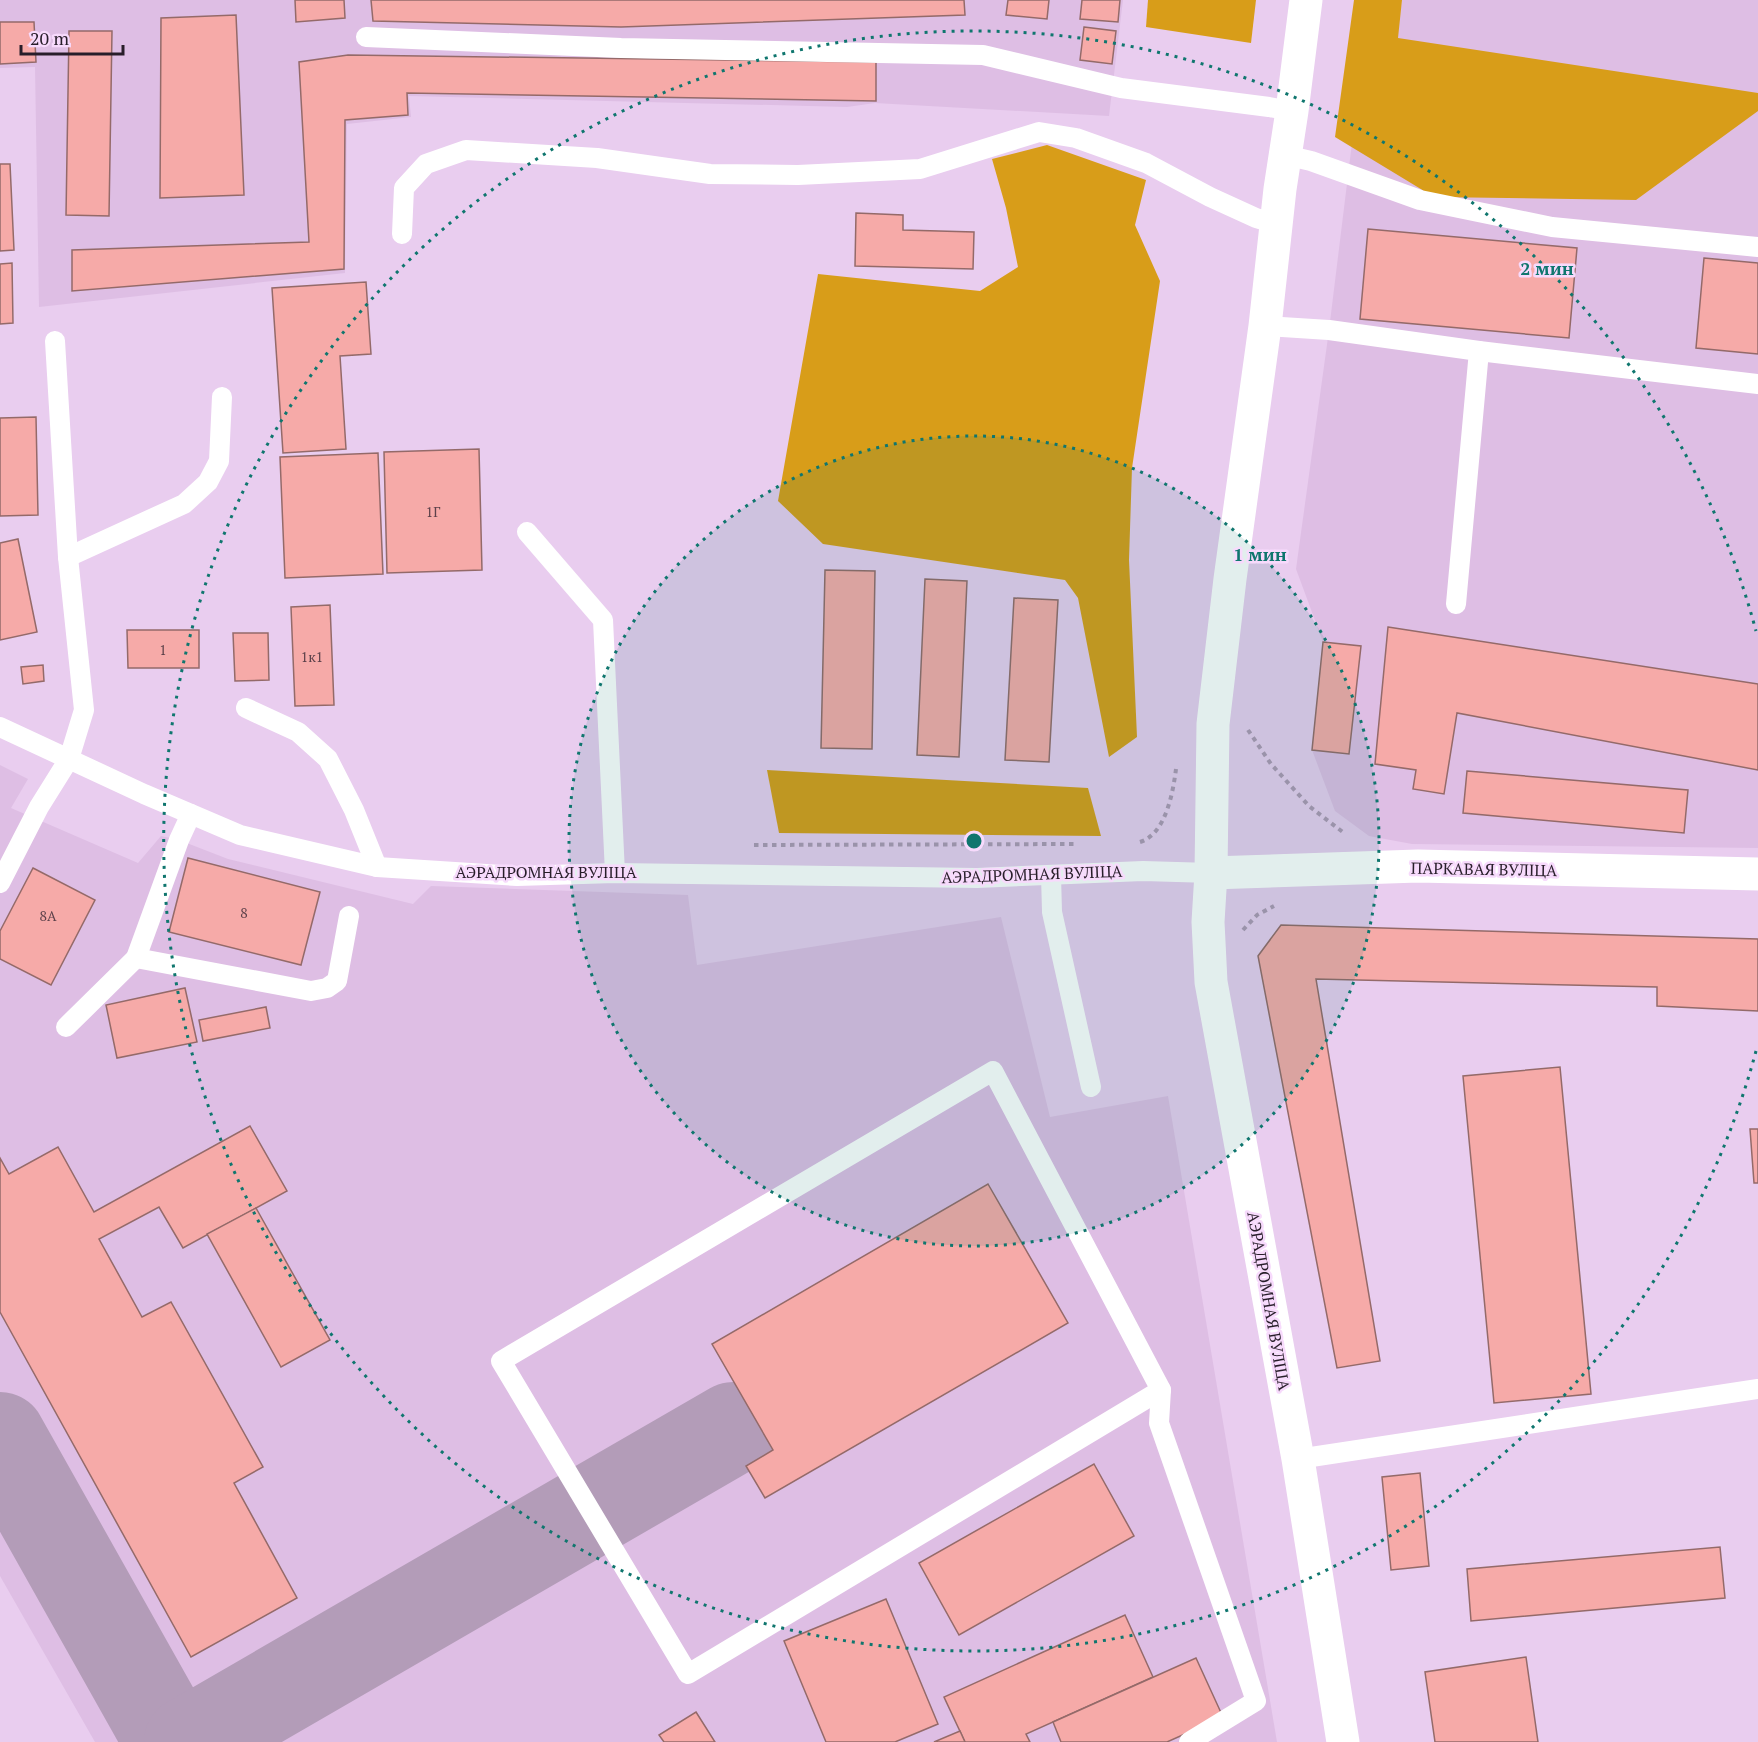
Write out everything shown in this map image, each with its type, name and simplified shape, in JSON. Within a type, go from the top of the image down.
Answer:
[{"type":"street","points":[[1211,873],[1213,724],[1231,568],[1265,326],[1276,224],[1306,0]]},
{"type":"street","name":"ПАРКАВАЯ ВУЛІЦА","points":[[1211,873],[1418,867],[1758,874]]},
{"type":"street","name":"АЭРАДРОМНАЯ ВУЛІЦА","points":[[1211,873],[1208,922],[1210,982],[1298,1459],[1343,1742]]},
{"type":"lane","points":[[366,37],[621,48],[983,56],[1121,88],[1292,111]]},
{"type":"lane","points":[[402,234],[404,188],[426,164],[465,150],[597,158],[710,174],[798,175],[920,170],[1039,132],[1076,138],[1146,163],[1209,197],[1256,218],[1276,224]]},
{"type":"lane","points":[[1285,155],[1311,161],[1420,200],[1552,227],[1758,247]]},
{"type":"lane","points":[[1265,326],[1329,330],[1479,351],[1758,384]]},
{"type":"lane","points":[[0,883],[39,807],[69,759],[84,710],[68,557],[55,341]]},
{"type":"lane","points":[[1456,604],[1479,351]]},
{"type":"lane","points":[[68,557],[184,504],[208,482],[219,461],[222,397]]},
{"type":"lane","points":[[527,532],[603,620],[615,873]]},
{"type":"lane","points":[[246,708],[298,732],[328,759],[354,810],[377,867]]},
{"type":"lane","name":"АЭРАДРОМНАЯ ВУЛІЦА","points":[[0,727],[240,835],[377,867],[517,876],[615,873],[977,878],[1143,871],[1211,873]]},
{"type":"lane","points":[[66,1027],[136,958],[179,840],[191,814]]},
{"type":"lane","points":[[1051,875],[1052,912],[1091,1087]]},
{"type":"lane","points":[[136,958],[311,991],[319,990],[337,981],[349,916]]},
{"type":"lane","points":[[1161,1390],[688,1674],[501,1361],[993,1071],[1161,1390],[1159,1423],[1256,1701],[1189,1742]]},
{"type":"lane","points":[[1298,1459],[1758,1389]]},
{"type":"path","points":[[1246,726],[1270,764],[1309,806],[1354,841],[1354,870]]},
{"type":"path","points":[[1137,843],[1148,840],[1162,822],[1174,784],[1177,763]]},
{"type":"path","points":[[746,845],[1081,845]]},
{"type":"path","points":[[1238,935],[1257,915],[1283,902]]},
{"type":"shaded area","points":[[0,0],[1123,0],[1109,116],[875,103],[847,107],[409,96],[411,117],[347,124],[345,273],[39,307],[35,67],[0,68]]},
{"type":"shaded area","points":[[1148,0],[1256,0],[1251,43],[1146,27]]},
{"type":"shaded area","points":[[1354,0],[1402,0],[1398,38],[1758,93],[1758,111],[1636,200],[1434,197],[1335,137]]},
{"type":"shaded area","points":[[1402,0],[1758,0],[1758,848],[1412,844],[1369,836],[1335,811],[1312,750],[1323,642],[1296,569],[1329,330],[1366,29],[1397,37]]},
{"type":"shaded area","points":[[1047,145],[1146,180],[1135,225],[1160,281],[1132,468],[1129,560],[1137,737],[1109,757],[1078,598],[1065,580],[823,544],[778,501],[818,274],[980,291],[1018,267],[1006,208],[992,159]]},
{"type":"shaded area","points":[[0,765],[28,779],[11,808],[138,863],[161,836],[179,840],[228,859],[413,904],[431,886],[688,895],[697,965],[1001,917],[1050,1117],[1168,1096],[1277,1742],[95,1742],[0,1576]]},
{"type":"shaded area","points":[[767,770],[1088,788],[1101,836],[779,833]]},
{"type":"building","points":[[295,0],[344,0],[345,18],[296,22]]},
{"type":"building","points":[[371,0],[964,0],[965,15],[621,27],[373,21]]},
{"type":"building","points":[[1008,0],[1049,0],[1047,19],[1006,15]]},
{"type":"building","points":[[1082,0],[1120,0],[1118,22],[1080,19]]},
{"type":"building","points":[[236,15],[244,195],[160,198],[161,18]]},
{"type":"building","points":[[0,22],[34,22],[36,62],[0,64]]},
{"type":"building","points":[[1084,27],[1116,31],[1112,64],[1080,60]]},
{"type":"building","points":[[69,31],[112,31],[109,216],[66,215]]},
{"type":"building","points":[[348,55],[876,62],[876,101],[407,93],[408,115],[345,120],[344,269],[72,291],[72,250],[309,242],[299,62]]},
{"type":"building","points":[[0,164],[10,164],[14,250],[0,251]]},
{"type":"building","points":[[856,213],[903,215],[903,230],[974,232],[973,269],[855,266]]},
{"type":"building","points":[[1368,229],[1577,248],[1569,338],[1360,319]]},
{"type":"building","points":[[1704,258],[1758,263],[1758,354],[1696,348]]},
{"type":"building","points":[[12,263],[13,323],[0,324],[0,264]]},
{"type":"building","points":[[366,282],[371,354],[340,356],[346,449],[283,453],[272,288]]},
{"type":"building","points":[[36,417],[38,515],[0,516],[0,418]]},
{"type":"building","points":[[479,449],[482,570],[387,573],[384,452]]},
{"type":"building","points":[[378,453],[383,574],[285,578],[280,457]]},
{"type":"building","points":[[18,539],[37,632],[0,640],[0,543]]},
{"type":"building","points":[[825,570],[875,571],[872,749],[821,748]]},
{"type":"building","points":[[925,579],[967,581],[959,757],[917,755]]},
{"type":"building","points":[[1014,598],[1058,600],[1049,762],[1005,760]]},
{"type":"building","points":[[330,605],[334,705],[295,706],[291,607]]},
{"type":"building","points":[[1388,627],[1758,684],[1758,770],[1457,713],[1444,794],[1413,789],[1416,770],[1375,764]]},
{"type":"building","points":[[127,630],[199,630],[199,668],[128,668]]},
{"type":"building","points":[[233,633],[268,633],[269,680],[235,681]]},
{"type":"building","points":[[1323,642],[1361,646],[1349,754],[1312,750]]},
{"type":"building","points":[[43,665],[44,681],[23,684],[21,667]]},
{"type":"building","points":[[1467,771],[1688,790],[1684,833],[1463,813]]},
{"type":"building","points":[[188,858],[320,892],[301,965],[169,932]]},
{"type":"building","points":[[33,868],[95,900],[51,985],[0,959],[0,931]]},
{"type":"building","points":[[1281,925],[1758,939],[1758,1011],[1657,1006],[1657,987],[1316,979],[1380,1361],[1337,1368],[1258,956]]},
{"type":"building","points":[[185,988],[197,1042],[117,1058],[106,1005]]},
{"type":"building","points":[[266,1007],[270,1028],[203,1041],[199,1020]]},
{"type":"building","points":[[1560,1067],[1591,1394],[1494,1403],[1463,1076]]},
{"type":"building","points":[[250,1126],[287,1191],[183,1248],[159,1207],[99,1239],[142,1317],[171,1302],[263,1467],[234,1483],[297,1598],[191,1657],[0,1312],[0,1158],[9,1174],[58,1147],[94,1212]]},
{"type":"building","points":[[1750,1129],[1758,1129],[1758,1183],[1754,1183]]},
{"type":"building","points":[[988,1184],[1068,1323],[765,1498],[746,1466],[773,1450],[712,1344]]},
{"type":"building","points":[[256,1208],[330,1340],[281,1367],[207,1234]]},
{"type":"building","points":[[1094,1464],[1134,1536],[959,1635],[919,1563]]},
{"type":"building","points":[[1420,1473],[1429,1566],[1391,1570],[1382,1477]]},
{"type":"building","points":[[1720,1547],[1725,1598],[1471,1621],[1467,1569]]},
{"type":"building","points":[[886,1599],[938,1724],[895,1742],[826,1742],[784,1641]]},
{"type":"building","points":[[1125,1615],[1153,1677],[1026,1734],[1030,1742],[965,1742],[944,1697]]},
{"type":"building","points":[[1526,1657],[1538,1742],[1435,1742],[1425,1672]]},
{"type":"building","points":[[1196,1658],[1223,1717],[1167,1742],[1061,1742],[1053,1722]]},
{"type":"building","points":[[696,1712],[715,1742],[664,1742],[659,1735]]},
{"type":"building","points":[[960,1731],[965,1742],[934,1742]]},
{"type":"taxiway","points":[[190,1742],[733,1428]]},
{"type":"taxiway","points":[[0,1438],[171,1742]]}]
